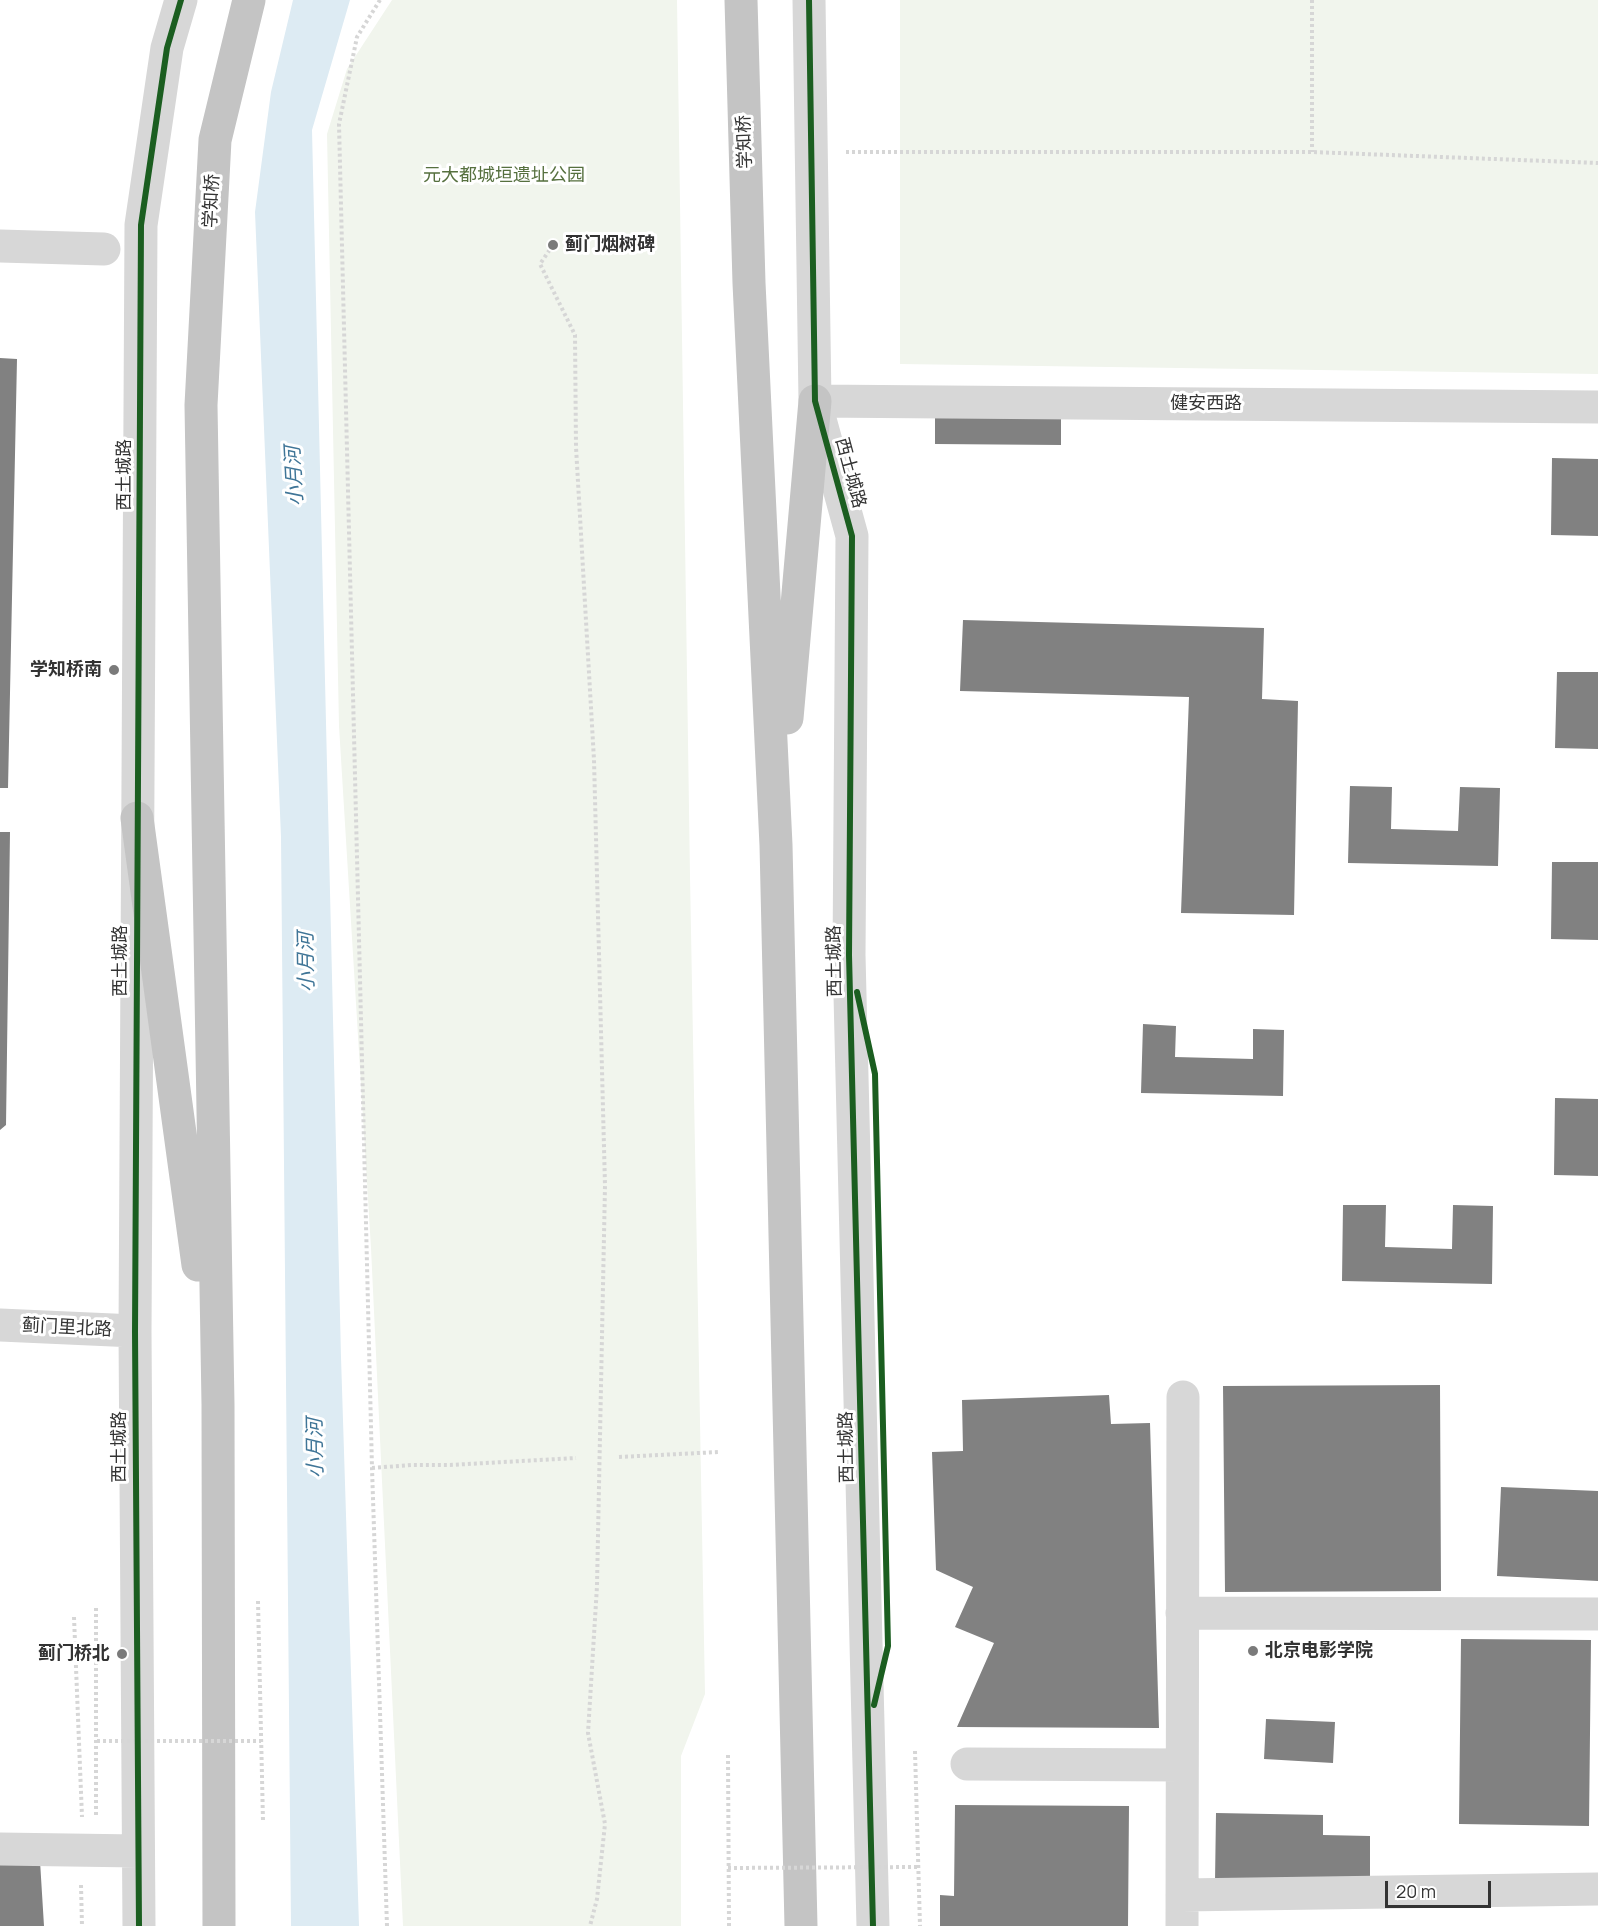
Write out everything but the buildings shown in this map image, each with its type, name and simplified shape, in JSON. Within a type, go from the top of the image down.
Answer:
[{"type":"highway","name":"学知桥","points":[[218,1404],[201,405],[215,140],[249,0]]},
{"type":"highway","name":"学知桥","points":[[741,0],[749,283],[776,845]]},
{"type":"highway","points":[[801,1926],[776,845],[815,401]]},
{"type":"highway","points":[[137,818],[218,1404],[219,1926]]},
{"type":"street","name":"西土城路","points":[[139,1926],[135,1331],[141,225],[166,48],[181,0]]},
{"type":"street","name":"西土城路","points":[[809,0],[815,401],[852,536],[849,955],[873,1926]]},
{"type":"street","points":[[0,246],[104,249]]},
{"type":"street","name":"健安西路","points":[[815,401],[1598,407]]},
{"type":"street","name":"蓟门里北路","points":[[0,1325],[135,1331]]},
{"type":"street","points":[[1184,1398],[1182,1911],[1598,1890]]},
{"type":"street","points":[[1182,1613],[1598,1614]]},
{"type":"street","points":[[967,1764],[1182,1765]]},
{"type":"street","points":[[0,1849],[138,1851]]},
{"type":"path","points":[[380,0],[357,37],[339,124],[372,1468],[387,1926]]},
{"type":"path","points":[[1312,0],[1312,152]]},
{"type":"path","points":[[811,152],[1312,152],[1598,163]]},
{"type":"path","points":[[553,245],[540,264],[575,335],[576,447],[594,760],[605,1186],[597,1586],[588,1733],[605,1824],[597,1899],[590,1926]]},
{"type":"path","points":[[619,1457],[719,1452]]},
{"type":"path","points":[[372,1468],[576,1458]]},
{"type":"path","points":[[258,1601],[263,1821]]},
{"type":"path","points":[[96,1606],[96,1818]]},
{"type":"path","points":[[74,1617],[82,1850],[82,1926]]},
{"type":"path","points":[[97,1741],[261,1741]]},
{"type":"path","points":[[915,1751],[920,1926]]},
{"type":"path","points":[[728,1755],[729,1926]]},
{"type":"path","points":[[728,1868],[918,1867]]},
{"type":"green space","name":"元大都城垣遗址公园","points":[[392,0],[677,0],[705,1694],[681,1756],[681,1926],[403,1926],[371,1248],[339,726],[327,134],[347,69]]},
{"type":"green space","points":[[900,0],[1598,0],[1598,374],[900,364]]},
{"type":"water","name":"小月河","points":[[293,0],[350,0],[312,130],[341,1357],[359,1926],[291,1926],[281,837],[255,212],[271,92]]},
{"type":"cycle path","points":[[139,1926],[135,1331],[141,225],[167,48],[181,0]]},
{"type":"cycle path","points":[[809,0],[815,401],[852,536],[849,955],[873,1926]]},
{"type":"cycle path","points":[[857,992],[875,1074],[888,1646],[874,1705]]},
{"type":"place","name":"蓟门烟树碑","points":[[553,245]]},
{"type":"place","name":"学知桥南","points":[[114,670]]},
{"type":"place","name":"北京电影学院","points":[[1253,1651]]},
{"type":"place","name":"蓟门桥北","points":[[122,1654]]}]
